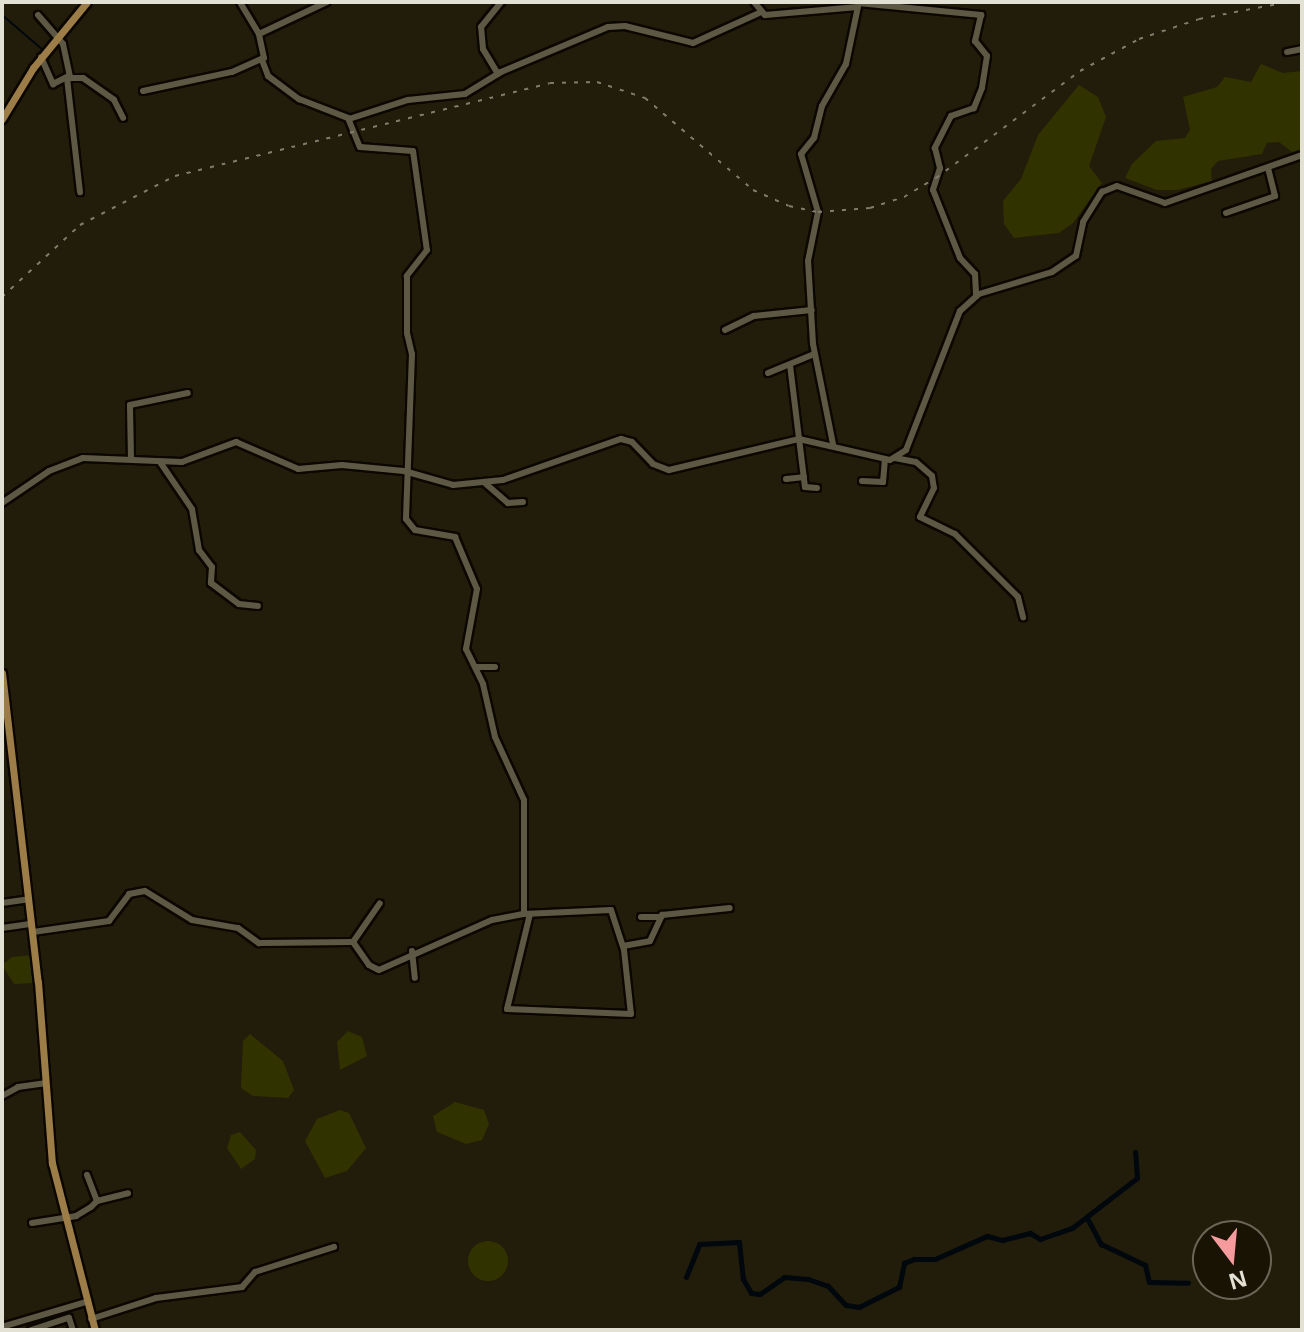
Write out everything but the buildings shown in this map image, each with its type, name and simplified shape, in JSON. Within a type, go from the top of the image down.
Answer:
[{"type":"main road","points":[[2,119],[43,54],[62,44],[87,2]]},
{"type":"main road","points":[[2,673],[6,727],[29,899],[45,1083],[63,1219],[95,1330]]},
{"type":"street","points":[[240,2],[259,34],[262,60],[268,76],[299,99],[349,119],[408,100],[465,94],[498,74],[608,27],[625,26],[693,43],[759,13],[858,4],[967,11],[981,16],[975,41],[987,56],[982,88],[974,108],[951,116],[935,148],[940,168],[933,190],[960,258],[975,274],[976,296]]},
{"type":"street","points":[[259,34],[327,2]]},
{"type":"street","points":[[498,74],[483,49],[481,27],[501,2]]},
{"type":"street","points":[[754,2],[759,13]]},
{"type":"street","points":[[967,11],[968,2]]},
{"type":"street","points":[[833,444],[814,354],[808,261],[818,212],[801,154],[814,138],[822,106],[846,64],[858,4]]},
{"type":"street","points":[[38,15],[62,44],[80,192]]},
{"type":"street","points":[[1287,52],[1302,49]]},
{"type":"street","points":[[43,54],[53,84],[67,76],[83,78],[114,100],[123,118]]},
{"type":"street","points":[[143,91],[221,75],[262,60]]},
{"type":"street","points":[[349,119],[360,147],[410,149],[415,157],[427,250],[407,276],[407,333],[412,354],[404,471],[407,522],[415,530],[455,537],[475,583],[478,602],[466,649],[476,667],[495,737],[524,800],[527,914],[507,999],[509,1010],[631,1014],[623,946],[611,910],[527,914],[482,923],[376,969],[353,942]]},
{"type":"street","points":[[895,458],[906,450],[960,311],[976,296],[1052,272],[1076,256],[1090,207],[1112,187],[1165,203],[1302,155]]},
{"type":"street","points":[[1226,213],[1275,196],[1268,168]]},
{"type":"street","points":[[725,330],[754,316],[812,310]]},
{"type":"street","points":[[768,373],[814,354]]},
{"type":"street","points":[[790,365],[806,489],[817,488]]},
{"type":"street","points":[[131,459],[130,405],[188,393]]},
{"type":"street","points":[[2,503],[49,471],[73,461],[103,456],[160,462],[192,460],[240,441],[298,469],[342,465],[404,471],[439,485],[486,484],[621,439],[632,442],[653,464],[669,470],[799,439],[833,444],[885,460],[895,458],[916,462],[932,476],[934,488],[920,517],[955,534],[1018,597],[1023,617]]},
{"type":"street","points":[[862,481],[883,482],[885,460]]},
{"type":"street","points":[[160,462],[192,509],[199,550],[213,569],[211,583],[239,604],[258,606]]},
{"type":"street","points":[[786,479],[804,477]]},
{"type":"street","points":[[486,484],[508,503],[523,502]]},
{"type":"street","points":[[476,667],[495,667]]},
{"type":"street","points":[[2,928],[109,921],[129,894],[145,891],[192,920],[238,928],[259,943],[353,942]]},
{"type":"street","points":[[2,903],[29,899]]},
{"type":"street","points":[[353,942],[380,903]]},
{"type":"street","points":[[641,917],[730,908]]},
{"type":"street","points":[[623,946],[648,942],[659,917]]},
{"type":"street","points":[[412,951],[415,978]]},
{"type":"street","points":[[2,1096],[18,1087],[45,1083]]},
{"type":"street","points":[[87,1175],[97,1201]]},
{"type":"street","points":[[32,1223],[81,1214],[97,1201],[128,1193]]},
{"type":"street","points":[[91,1319],[156,1298],[242,1287],[255,1272],[334,1247]]},
{"type":"street","points":[[2,1327],[86,1302]]},
{"type":"street","points":[[31,1330],[69,1318],[73,1330]]},
{"type":"shaded area","points":[[1261,64],[1283,73],[1302,71],[1302,149],[1292,152],[1279,142],[1267,143],[1262,154],[1218,161],[1211,169],[1212,181],[1177,190],[1157,190],[1125,178],[1132,164],[1156,141],[1185,138],[1190,130],[1183,97],[1217,87],[1225,77],[1251,82]]},
{"type":"shaded area","points":[[1079,85],[1098,97],[1106,117],[1089,166],[1102,183],[1073,223],[1059,233],[1014,238],[1004,224],[1003,201],[1021,179],[1038,135]]},
{"type":"shaded area","points":[[32,955],[34,983],[14,984],[2,965],[12,957]]},
{"type":"shaded area","points":[[348,1031],[362,1037],[367,1056],[340,1070],[337,1042]]},
{"type":"shaded area","points":[[250,1034],[283,1061],[294,1090],[288,1098],[253,1096],[241,1088],[243,1041]]},
{"type":"shaded area","points":[[455,1102],[484,1110],[489,1124],[482,1140],[466,1144],[437,1132],[433,1116]]},
{"type":"shaded area","points":[[340,1110],[349,1113],[366,1148],[347,1171],[325,1178],[305,1141],[317,1119]]},
{"type":"shaded area","points":[[240,1132],[256,1150],[255,1159],[241,1169],[227,1148],[231,1135]]},
{"type":"shaded area","points":[[488,1241],[502,1247],[508,1261],[502,1275],[488,1281],[474,1275],[468,1261],[474,1247]]},
{"type":"waterway","points":[[2,15],[42,49]]},
{"type":"waterway","points":[[46,54],[49,67]]},
{"type":"waterway","points":[[686,1277],[699,1244],[739,1242],[743,1279],[751,1293],[760,1294],[784,1277],[808,1279],[828,1286],[846,1305],[859,1307],[899,1287],[904,1263],[914,1259],[935,1259],[987,1236],[1002,1240],[1030,1233],[1040,1239],[1072,1228],[1137,1178],[1135,1152]]},
{"type":"waterway","points":[[1087,1218],[1101,1244],[1145,1265],[1149,1282],[1188,1283]]},
{"type":"railway","points":[[2,297],[80,225],[175,176],[550,83],[597,82],[645,98],[753,190],[789,206],[818,212],[870,208],[904,197],[936,178],[1080,71],[1139,39],[1199,19],[1288,2]]}]
